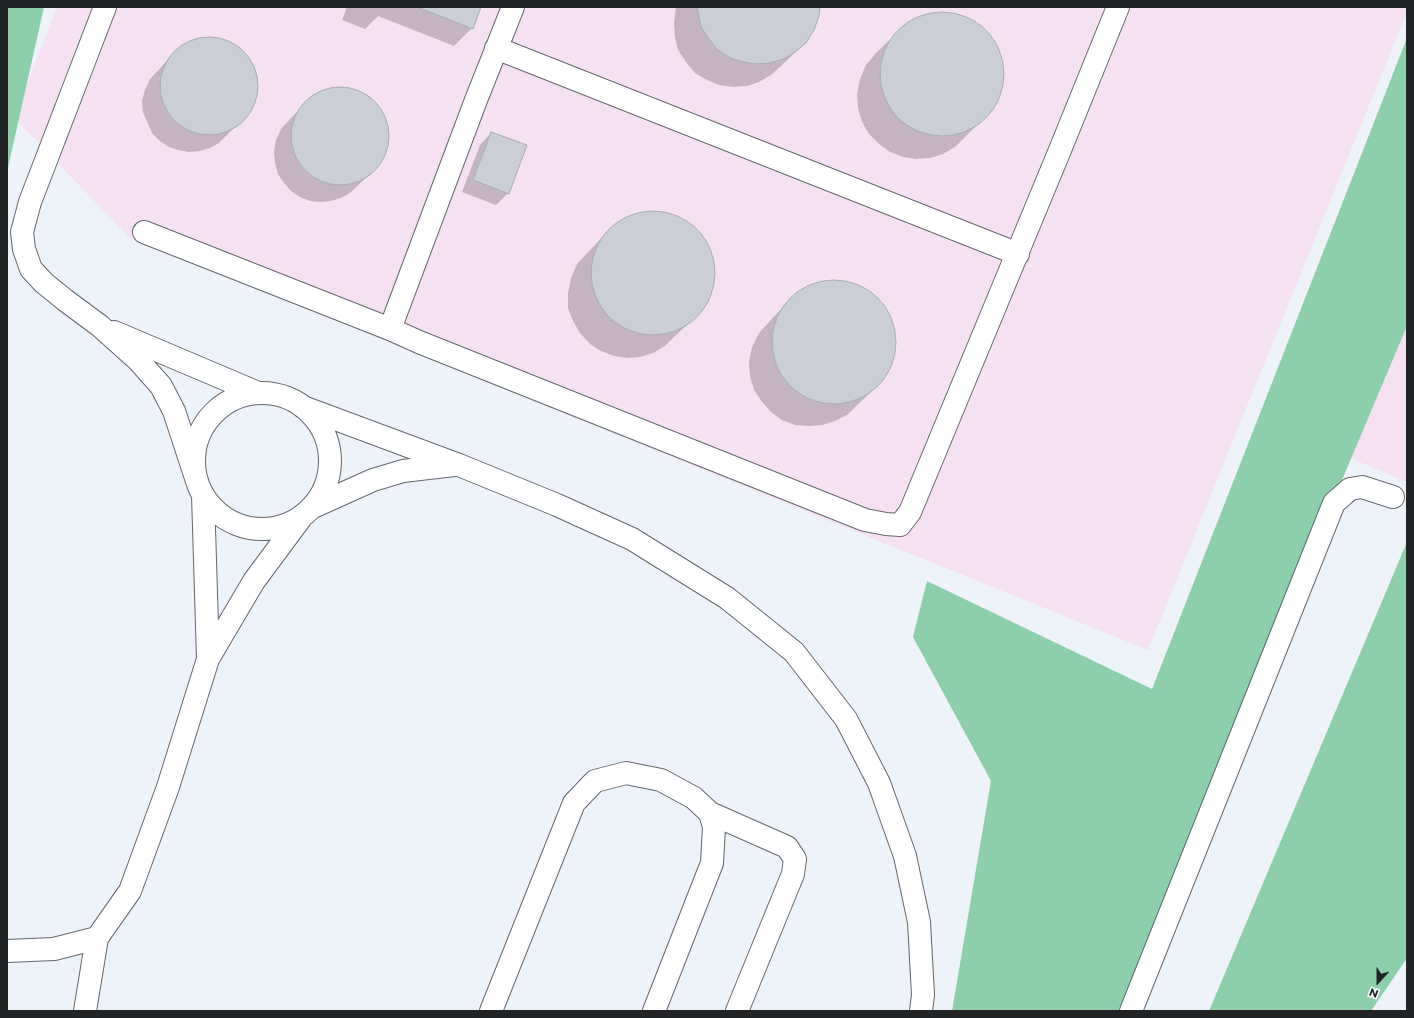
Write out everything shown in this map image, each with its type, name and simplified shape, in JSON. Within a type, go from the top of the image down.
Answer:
[{"type":"lane","points":[[105,7],[30,202],[22,232],[24,249],[31,269],[44,283],[100,326],[138,360],[161,386],[174,411],[200,488],[216,512],[235,524],[257,530],[279,527],[373,480],[403,471],[459,465]]},
{"type":"lane","points":[[390,329],[496,48],[513,7]]},
{"type":"lane","points":[[144,232],[865,520],[886,524],[900,524],[910,512],[1018,254],[1118,7]]},
{"type":"lane","points":[[496,48],[1018,254]]},
{"type":"lane","points":[[100,326],[258,394]]},
{"type":"lane","points":[[208,659],[200,488],[194,460],[197,440],[206,422],[220,408],[238,398],[258,394],[274,395],[289,399],[303,407],[459,465],[557,505],[632,539],[727,598],[794,652],[846,719],[879,783],[905,856],[919,922],[923,994],[921,1011]]},
{"type":"lane","points":[[85,1011],[97,938],[130,891],[168,788],[208,659],[254,581],[325,488],[331,466],[328,444],[319,423],[303,407]]},
{"type":"lane","points":[[1131,1011],[1334,503],[1350,489],[1362,487],[1393,497]]},
{"type":"lane","points":[[491,1011],[574,803],[596,781],[626,773],[661,780],[694,798],[710,813],[787,847],[795,859],[792,874],[737,1011]]},
{"type":"lane","points":[[654,1011],[712,863],[714,827],[710,813]]},
{"type":"lane","points":[[7,951],[54,949],[97,938]]},
{"type":"shaded area","points":[[57,7],[1407,7],[1407,12],[1148,650],[129,237],[14,118]]},
{"type":"shaded area","points":[[1407,308],[1407,482],[1345,456]]},
{"type":"green space","points":[[7,7],[44,7],[7,172]]},
{"type":"green space","points":[[1407,38],[1407,326],[1118,1011],[952,1011],[991,781],[913,637],[927,581],[1152,689]]},
{"type":"green space","points":[[1407,542],[1407,958],[1371,1011],[1209,1011]]},
{"type":"building","points":[[417,7],[481,7],[473,29]]},
{"type":"building","points":[[697,7],[820,7],[819,16],[814,30],[806,43],[783,59],[770,63],[756,64],[730,58],[718,50],[701,27]]},
{"type":"building","points":[[942,12],[954,13],[966,17],[986,30],[999,50],[1003,62],[1003,86],[999,98],[986,118],[966,131],[954,135],[942,136],[930,135],[918,131],[898,118],[885,98],[881,86],[880,74],[881,62],[885,50],[898,30],[918,17],[930,13]]},
{"type":"building","points":[[209,37],[228,41],[243,52],[254,67],[258,86],[254,105],[243,120],[228,131],[209,135],[190,131],[175,120],[164,105],[160,86],[164,67],[175,52],[190,41]]},
{"type":"building","points":[[340,87],[359,91],[374,102],[385,117],[389,136],[385,155],[374,170],[359,181],[340,185],[321,181],[306,170],[295,155],[291,136],[295,117],[306,102],[321,91]]},
{"type":"building","points":[[491,132],[527,145],[509,194],[473,180]]},
{"type":"building","points":[[653,211],[665,212],[677,216],[697,229],[710,249],[714,261],[714,285],[710,297],[697,317],[677,330],[665,334],[653,335],[641,334],[629,330],[609,317],[596,297],[592,285],[591,273],[592,261],[596,249],[609,229],[629,216],[641,212]]},
{"type":"building","points":[[834,280],[846,281],[858,285],[878,298],[891,318],[895,330],[895,354],[891,366],[878,386],[858,399],[846,403],[834,404],[822,403],[810,399],[790,386],[777,366],[773,354],[772,342],[773,330],[777,318],[790,298],[810,285],[822,281]]}]
